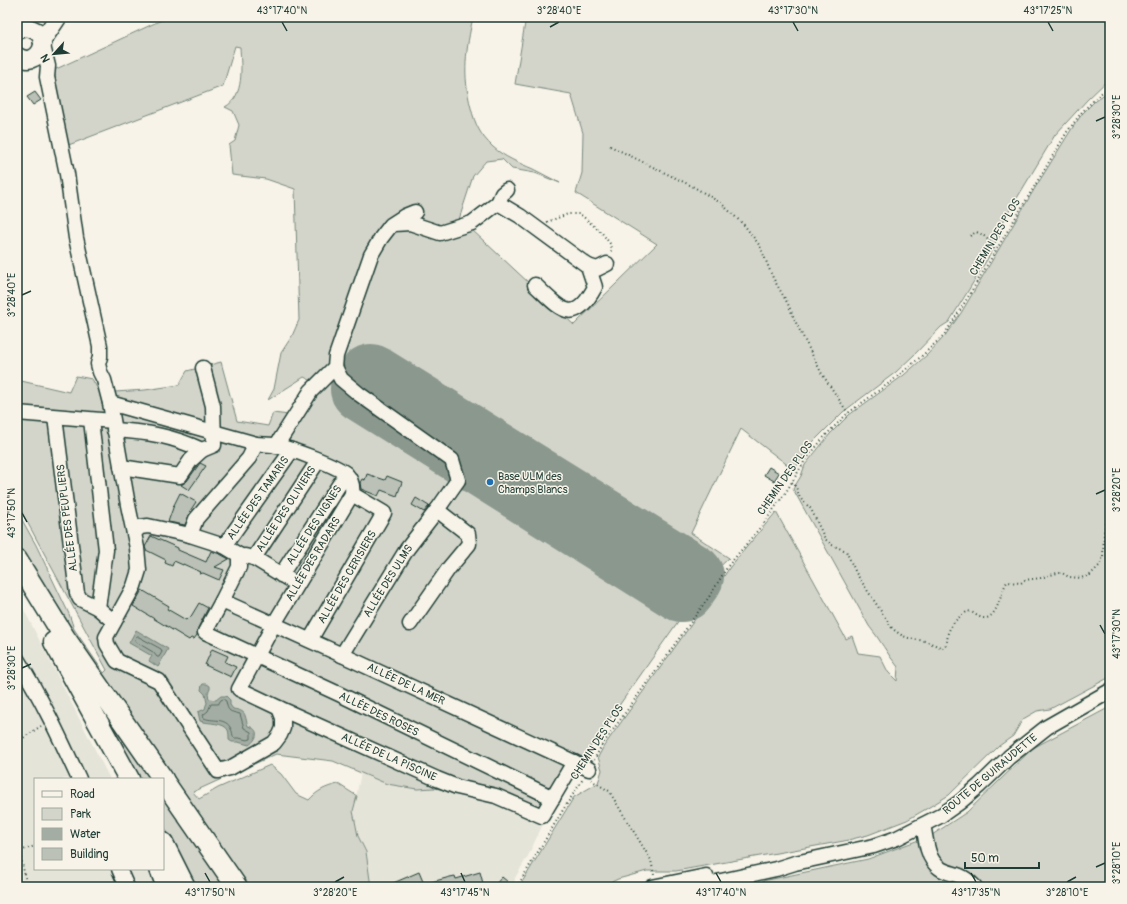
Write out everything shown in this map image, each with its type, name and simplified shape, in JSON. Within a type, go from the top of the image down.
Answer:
[{"type":"highway","points":[[17,560],[65,638],[162,778]]},
{"type":"highway","points":[[17,575],[128,778]]},
{"type":"highway","points":[[57,648],[121,778]]},
{"type":"highway","points":[[164,780],[237,887]]},
{"type":"highway","points":[[164,845],[185,887]]},
{"type":"highway","points":[[160,870],[167,887]]},
{"type":"main road","points":[[23,28],[39,24],[50,17]]},
{"type":"main road","points":[[21,59],[38,55],[42,44],[58,17]]},
{"type":"main road","points":[[23,28],[36,31],[39,34],[42,44]]},
{"type":"street","points":[[42,44],[48,66],[47,77],[67,174],[76,238],[88,288],[98,338],[100,357],[104,363],[104,380],[110,403],[137,548],[139,570],[134,586],[106,637],[107,644],[117,661],[159,681],[218,771],[230,768],[274,743],[283,728],[283,718],[279,708]]},
{"type":"street","points":[[21,59],[42,69],[47,77]]},
{"type":"street","points":[[391,225],[410,223],[440,233],[472,223],[498,203],[502,194],[507,190]]},
{"type":"street","points":[[498,203],[532,225],[588,266],[598,269],[607,264]]},
{"type":"street","points":[[276,446],[311,391],[335,367],[336,356],[371,256],[381,238],[391,225],[405,216],[415,212]]},
{"type":"street","points":[[535,286],[562,309],[571,310],[581,308],[588,299],[594,287],[588,266]]},
{"type":"street","name":"ALLÉE DES ULMS","points":[[335,367],[341,378],[359,394],[452,460],[458,480],[407,549],[342,655]]},
{"type":"street","points":[[121,467],[180,476],[191,460],[202,450],[214,445],[213,406],[203,368]]},
{"type":"street","points":[[110,403],[256,444],[276,446],[292,450],[346,474],[353,484],[352,494]]},
{"type":"street","points":[[17,412],[91,420],[183,441],[202,450]]},
{"type":"street","name":"ALLÉE DES PEUPLIERS","points":[[55,417],[77,593],[80,599],[98,608],[114,622]]},
{"type":"street","points":[[91,420],[106,550],[98,608]]},
{"type":"street","points":[[190,535],[196,519],[248,458],[256,444]]},
{"type":"street","name":"ALLÉE DES TAMARIS","points":[[224,546],[292,450]]},
{"type":"street","name":"ALLÉE DES OLIVIERS","points":[[254,558],[318,461]]},
{"type":"street","name":"ALLÉE DES VIGNES","points":[[281,575],[346,474]]},
{"type":"street","name":"ALLÉE DES CERISIERS","points":[[310,640],[384,513],[352,494]]},
{"type":"street","name":"ALLÉE DES RADARS","points":[[239,688],[274,624],[352,494]]},
{"type":"street","points":[[410,624],[449,568],[469,544],[468,534],[437,510]]},
{"type":"street","points":[[134,533],[140,527],[148,526],[190,535],[224,546],[239,555],[254,558],[297,585]]},
{"type":"street","points":[[222,601],[238,568],[239,555]]},
{"type":"street","name":"ALLÉE DE LA MER","points":[[222,601],[574,762],[587,773]]},
{"type":"street","name":"ALLÉE DES ROSES","points":[[222,601],[205,632],[339,694],[553,798]]},
{"type":"street","points":[[17,659],[33,685],[79,778]]},
{"type":"street","name":"ALLÉE DE LA PISCINE","points":[[239,688],[279,708],[457,787],[496,796],[542,816],[553,798]]},
{"type":"street","name":"ROUTE DE GUIRAUDETTE","points":[[654,887],[775,864],[796,862],[874,846],[897,838],[940,816],[960,802],[1009,757],[1037,734],[1110,691]]},
{"type":"street","points":[[553,798],[574,762]]},
{"type":"street","points":[[922,825],[933,861],[939,868],[950,874],[960,876],[975,887]]},
{"type":"street","name":"ROUTE DE GUIRAUDETTE","points":[[694,887],[776,869],[796,862]]},
{"type":"street","name":"ROUTE DE GUIRAUDETTE","points":[[674,887],[775,864]]},
{"type":"street","points":[[119,870],[127,887]]},
{"type":"path","name":"CHEMIN DES PLOS","points":[[517,887],[587,773],[602,745],[709,597],[728,566],[764,523],[804,462],[825,436],[848,413],[892,381],[944,335],[996,252],[1031,192],[1082,112],[1100,94],[1110,87]]},
{"type":"path","points":[[610,146],[692,186],[721,203],[745,226],[760,246],[773,278],[788,304],[822,374],[848,413]]},
{"type":"path","points":[[532,225],[553,221],[568,214],[580,214],[602,233],[611,245],[610,256],[607,264]]},
{"type":"path","points":[[970,236],[976,232],[982,234],[989,240],[996,252]]},
{"type":"path","points":[[792,482],[796,487],[800,498],[811,509],[825,539],[832,545],[846,551],[856,573],[867,588],[878,608],[895,631],[898,634],[912,640],[925,641],[943,648],[946,646],[948,632],[953,623],[963,614],[968,611],[986,618],[992,615],[1007,582],[1021,583],[1025,580],[1041,578],[1057,573],[1062,573],[1069,578],[1081,578],[1090,575],[1100,566],[1103,557],[1104,532],[1107,520],[1110,516]]},
{"type":"path","points":[[17,742],[51,720]]},
{"type":"path","points":[[587,773],[609,791],[651,860],[654,887]]},
{"type":"path","points":[[17,838],[27,887]]},
{"type":"path","points":[[18,854],[20,851],[34,846]]},
{"type":"shaded area","points":[[17,596],[109,778],[34,778],[34,870],[151,870],[155,887],[17,887]]},
{"type":"shaded area","points":[[361,773],[387,784],[417,789],[434,788],[500,799],[545,820],[528,856],[515,878],[514,887],[371,887],[366,852],[358,836],[353,811]]},
{"type":"shaded area","points":[[763,881],[764,887],[738,887]]},
{"type":"green space","points":[[168,17],[473,17],[468,40],[466,73],[468,96],[474,119],[479,129],[488,143],[502,154],[560,183],[535,173],[512,169],[502,159],[486,161],[473,176],[454,235],[471,229],[574,325],[657,244],[576,193],[582,173],[583,133],[571,94],[515,84],[526,17],[1110,17],[1110,78],[1087,100],[1055,135],[1002,223],[1002,232],[990,255],[949,322],[941,327],[896,372],[843,412],[811,444],[794,470],[741,429],[691,533],[729,558],[710,576],[592,744],[545,820],[500,799],[434,788],[417,789],[387,784],[333,761],[276,754],[193,792],[199,799],[218,788],[270,765],[281,774],[296,794],[309,800],[315,794],[329,786],[338,784],[357,796],[353,811],[358,836],[366,852],[371,887],[248,887],[72,639],[17,547],[17,511],[36,545],[69,614],[74,629],[104,673],[107,670],[17,503],[17,380],[69,392],[76,376],[92,379],[100,393],[145,390],[179,385],[187,371],[221,362],[237,421],[268,426],[273,413],[289,415],[312,381],[304,377],[268,400],[274,389],[281,353],[292,336],[299,320],[295,189],[266,179],[232,175],[229,145],[235,141],[239,125],[233,111],[225,107],[236,96],[239,88],[241,72],[240,47],[235,46],[223,86],[66,146],[54,70]]},
{"type":"green space","points":[[1110,90],[1110,677],[1050,709],[1037,711],[1023,719],[1013,736],[999,746],[949,795],[907,820],[868,835],[844,841],[676,871],[647,871],[618,879],[601,887],[519,887],[574,797],[598,783],[602,770],[598,757],[604,746],[706,604],[730,567],[776,512],[846,639],[852,636],[858,653],[880,656],[888,672],[897,681],[898,667],[869,626],[793,489],[801,476],[805,465],[830,434],[849,415],[904,375],[927,355],[944,337],[961,313],[1071,130],[1082,114],[1095,101]]},
{"type":"green space","points":[[86,684],[157,778],[137,778]]},
{"type":"green space","points":[[1110,707],[1110,887],[764,887],[763,881],[868,859],[932,835],[967,812],[1033,748]]},
{"type":"green space","points":[[164,787],[233,887],[196,887],[164,826]]},
{"type":"water","points":[[136,630],[168,649],[158,667],[149,661],[152,656],[129,643]]},
{"type":"water","points":[[203,684],[210,686],[208,693],[209,699],[216,700],[221,696],[226,696],[230,700],[230,705],[233,709],[243,712],[248,726],[252,727],[256,732],[256,737],[252,743],[249,745],[232,742],[229,740],[229,733],[226,727],[219,724],[200,721],[198,712],[205,709],[207,703],[205,694],[201,690]]},
{"type":"building","points":[[35,92],[41,100],[33,105],[27,97]]},
{"type":"building","points":[[200,463],[206,466],[189,490],[181,485],[187,481]]},
{"type":"building","points":[[769,467],[779,473],[774,481],[764,475]]},
{"type":"building","points":[[367,474],[385,480],[387,476],[402,482],[397,496],[381,490],[378,496],[361,489],[360,483],[362,479],[365,480]]},
{"type":"building","points":[[180,493],[196,502],[190,511],[185,525],[168,522]]},
{"type":"building","points":[[416,498],[429,506],[424,512],[412,505]]},
{"type":"building","points":[[151,536],[206,562],[211,551],[229,559],[215,567],[224,570],[219,580],[203,573],[199,574],[201,572],[174,561],[172,566],[165,563],[166,560],[146,550],[145,547]]},
{"type":"building","points":[[142,590],[169,606],[167,609],[186,620],[189,617],[190,618],[199,603],[208,608],[194,639],[191,638],[189,640],[133,606]]},
{"type":"building","points":[[212,649],[228,656],[225,662],[236,667],[231,677],[205,665]]},
{"type":"building","points":[[419,872],[424,884],[455,876],[456,879],[480,872],[484,887],[384,887]]},
{"type":"building","points":[[502,877],[508,882],[504,887],[493,887]]},
{"type":"runway","points":[[371,377],[691,576],[682,589],[363,389],[371,377]]},
{"type":"place","name":"Base ULM des Champs Blancs","points":[[490,482]]}]
